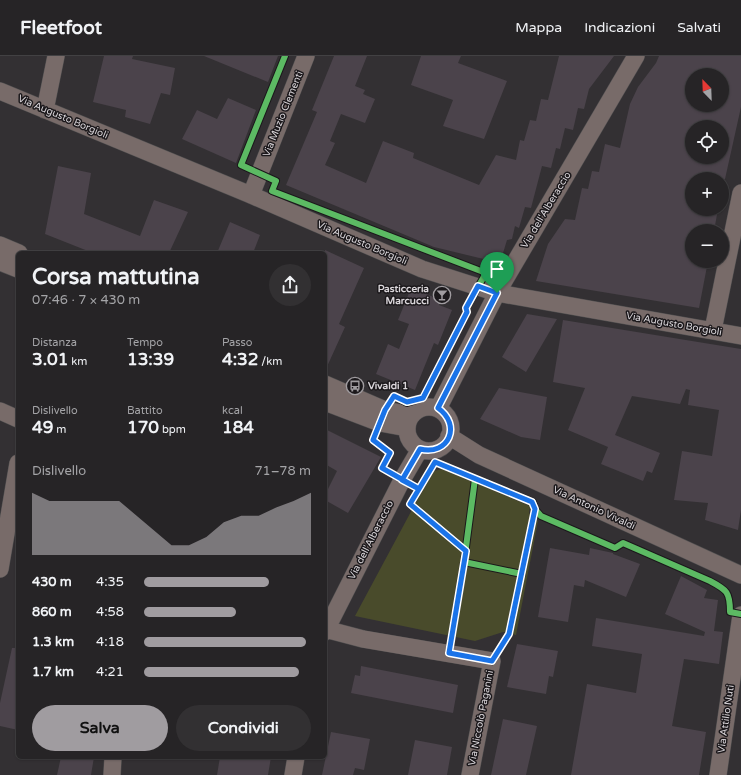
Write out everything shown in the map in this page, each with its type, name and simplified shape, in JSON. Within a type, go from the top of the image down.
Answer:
[{"type":"street","points":[[46,110],[56,56]]},
{"type":"street","name":"Via Muzio Clementi","points":[[251,195],[306,56]]},
{"type":"street","name":"Via dell'Alberaccio","points":[[438,408],[497,293],[636,56]]},
{"type":"street","name":"Via Augusto Borgioli","points":[[0,91],[251,195],[422,269],[497,293],[741,336]]},
{"type":"street","points":[[713,330],[741,193]]},
{"type":"street","points":[[0,245],[16,251]]},
{"type":"street","points":[[0,262],[16,268]]},
{"type":"street","points":[[327,385],[409,422]]},
{"type":"street","points":[[327,403],[380,423],[409,422]]},
{"type":"street","points":[[425,407],[438,408],[450,421],[451,429],[449,436],[445,443],[439,448],[428,451],[420,449],[411,442],[409,422],[418,410],[425,407]]},
{"type":"street","points":[[0,411],[16,418]]},
{"type":"street","name":"Via Antonio Vivaldi","points":[[449,436],[478,455],[741,575]]},
{"type":"street","name":"Via dell'Alberaccio","points":[[327,626],[402,480],[420,449]]},
{"type":"street","points":[[5,561],[16,478]]},
{"type":"street","name":"Via Attilio Nuti","points":[[718,775],[741,615]]},
{"type":"street","name":"Via Niccolò Paganini","points":[[327,630],[363,639],[492,661],[470,775]]},
{"type":"street","points":[[112,775],[113,759]]},
{"type":"street","points":[[293,775],[296,759]]},
{"type":"green space","points":[[442,469],[530,506],[529,513],[538,521],[516,635],[503,632],[475,641],[355,616],[434,471]]},
{"type":"building","points":[[104,56],[133,56],[132,59],[175,68],[170,95],[161,93],[150,124],[125,117],[126,110],[93,102]]},
{"type":"building","points":[[204,56],[278,56],[268,82]]},
{"type":"building","points":[[334,56],[367,56],[355,86],[365,90],[363,94],[375,99],[365,123],[341,114],[330,141],[335,143],[325,165],[366,183],[383,141],[414,153],[413,158],[479,185],[496,155],[516,160],[520,140],[524,141],[530,120],[536,121],[541,99],[548,100],[559,56],[614,56],[589,89],[584,109],[578,108],[573,130],[565,128],[560,149],[556,148],[551,168],[542,166],[531,208],[525,207],[519,228],[515,226],[512,239],[507,240],[500,263],[434,247],[286,185],[317,112],[312,110]]},
{"type":"building","points":[[421,56],[461,56],[458,63],[507,81],[484,139],[443,126],[453,100],[411,85]]},
{"type":"building","points":[[659,56],[741,56],[741,107],[729,161],[729,120],[685,120],[685,164],[728,164],[727,172],[685,172],[685,216],[717,216],[715,224],[685,224],[685,268],[707,268],[699,308],[536,281],[548,244],[565,219],[575,220],[582,188],[588,189],[592,171],[599,172],[605,144],[620,148],[630,104],[638,87],[656,63]]},
{"type":"building","points":[[228,98],[256,110],[236,163],[182,139],[197,110],[217,119]]},
{"type":"building","points":[[58,166],[91,173],[84,214],[140,236],[154,200],[188,212],[170,251],[88,251],[45,234]]},
{"type":"building","points":[[230,222],[260,235],[254,251],[218,251]]},
{"type":"building","points":[[325,250],[364,268],[339,324],[345,327],[327,367],[327,251]]},
{"type":"building","points":[[411,288],[441,300],[439,305],[452,310],[438,345],[434,343],[415,390],[376,374],[388,344],[399,349],[409,324],[398,320]]},
{"type":"building","points":[[527,314],[557,319],[526,372],[502,357]]},
{"type":"building","points":[[563,320],[741,349],[741,510],[738,530],[705,520],[708,503],[674,500],[682,451],[712,456],[719,410],[688,405],[690,390],[686,389],[680,404],[632,396],[615,435],[660,453],[652,473],[647,471],[643,481],[601,464],[608,447],[568,430],[585,388],[553,382]]},
{"type":"building","points":[[499,388],[547,397],[540,440],[521,437],[480,419]]},
{"type":"building","points":[[327,430],[381,457],[348,513],[327,501],[327,491],[337,471],[327,465]]},
{"type":"building","points":[[550,548],[589,555],[590,548],[613,553],[640,564],[626,597],[585,580],[584,587],[574,585],[568,622],[538,617]]},
{"type":"building","points":[[681,576],[707,590],[704,598],[718,600],[714,631],[723,632],[719,664],[684,659],[672,726],[706,732],[699,775],[571,775],[587,684],[636,693],[642,654],[592,646],[596,618],[704,636],[705,632],[665,614]]},
{"type":"building","points":[[517,644],[558,651],[553,677],[549,676],[546,694],[507,687]]},
{"type":"building","points":[[12,648],[16,648],[16,730],[0,726],[0,703]]},
{"type":"building","points":[[361,666],[458,685],[453,713],[351,693],[355,675],[360,676]]},
{"type":"building","points":[[503,719],[537,726],[526,775],[491,775]]},
{"type":"building","points":[[331,732],[370,739],[364,770],[355,768],[353,775],[322,775],[325,759],[327,759]]},
{"type":"building","points":[[415,740],[452,747],[447,775],[408,775]]},
{"type":"building","points":[[61,759],[94,759],[91,775],[57,775]]},
{"type":"building","points":[[220,759],[271,759],[268,775],[217,775]]},
{"type":"cycle path","points":[[285,56],[241,165],[276,181],[272,191],[486,273],[466,308],[467,312],[423,398],[407,403],[394,396],[385,410],[373,440],[390,453],[382,468],[419,489]]},
{"type":"cycle path","points":[[466,551],[410,504],[435,462],[533,502],[535,509],[541,516],[615,548],[623,543],[710,581],[724,589],[726,592],[729,600],[730,612],[741,614]]},
{"type":"cycle path","points":[[475,479],[464,562],[522,574]]},
{"type":"cycle path","points":[[492,661],[509,634],[535,509]]},
{"type":"cycle path","points":[[449,653],[464,562]]},
{"type":"place","name":"Pasticceria Marcucci","points":[[442,295]]},
{"type":"place","name":"Vivaldi 1","points":[[355,386]]},
{"type":"route","points":[[497,293],[438,408],[448,417],[450,421],[451,429],[449,436],[445,443],[435,450],[428,451],[420,449],[402,480],[419,489],[435,462],[532,502],[535,509],[509,634],[492,661],[449,653],[466,551],[410,504],[419,489],[402,480],[382,468],[390,453],[373,440],[385,410],[394,396],[407,402],[423,398],[467,312],[466,308],[478,286],[497,293]]}]
